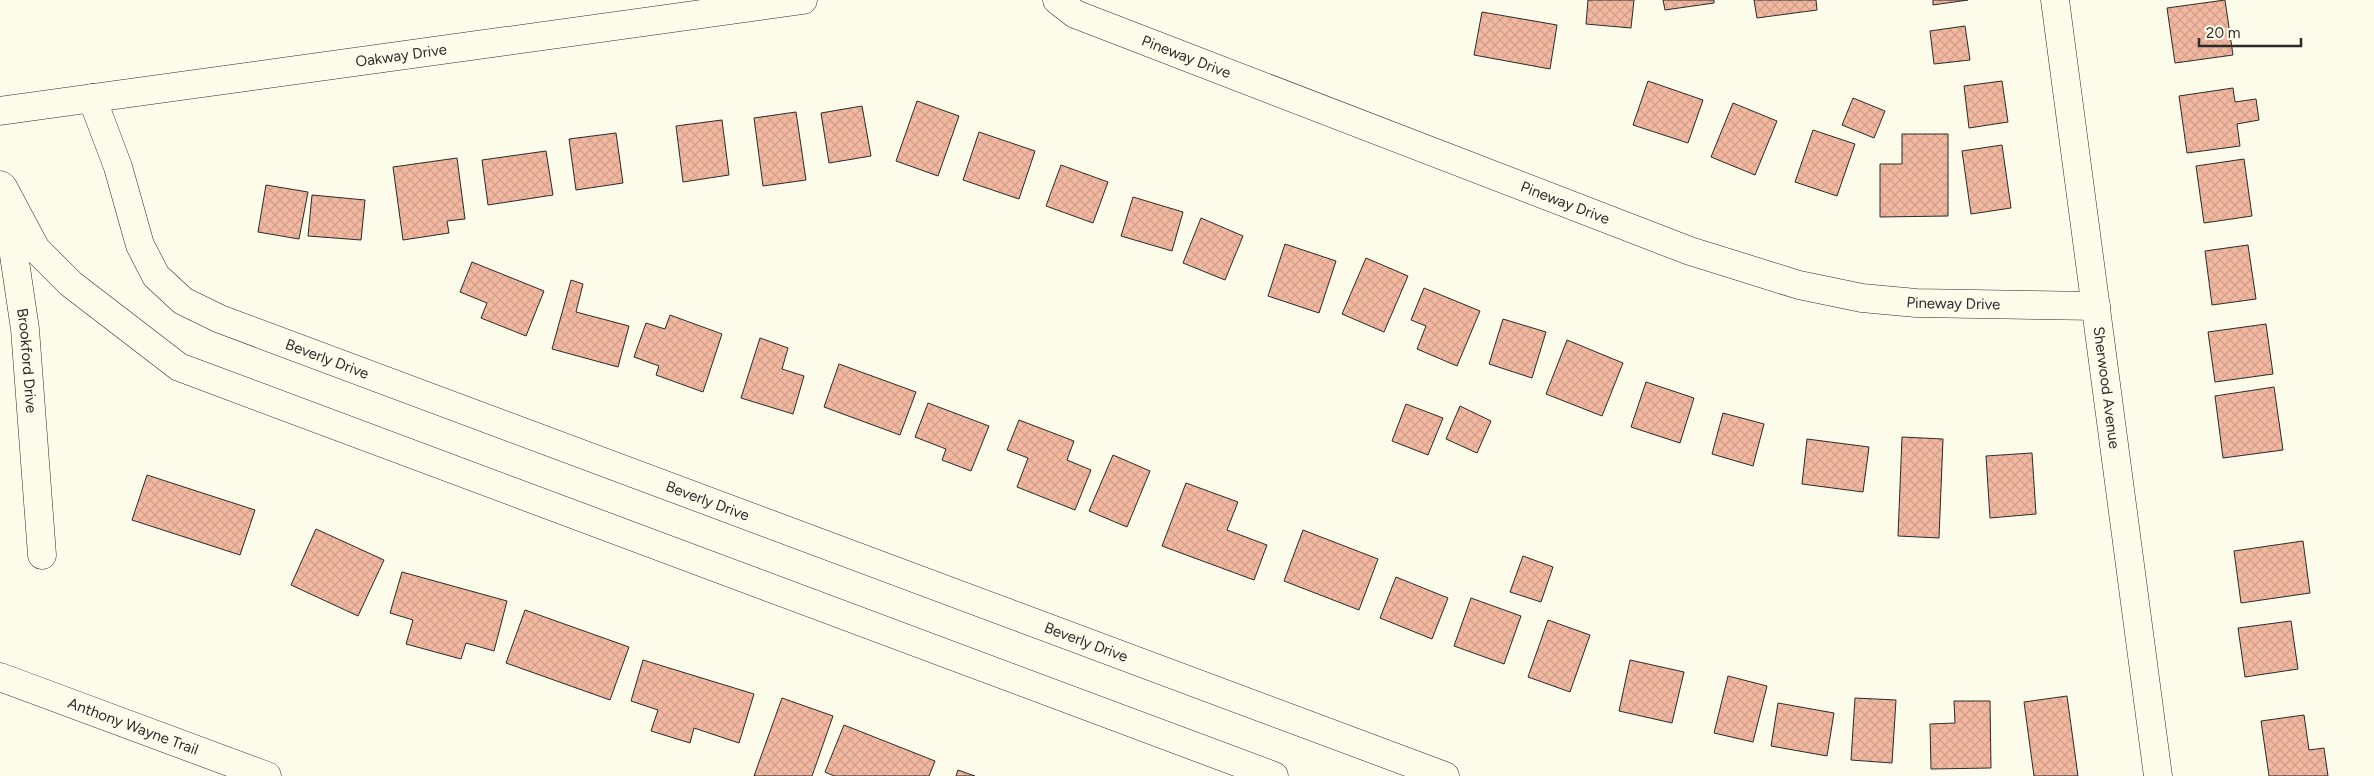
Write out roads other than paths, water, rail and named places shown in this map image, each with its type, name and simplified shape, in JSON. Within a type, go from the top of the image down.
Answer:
[{"type":"main road","name":"Oakway Drive","points":[[0,111],[803,0]]},
{"type":"main road","name":"Pineway Drive","points":[[1057,0],[1075,14],[1511,184],[1690,251],[1799,285],[1862,298],[1916,303],[2096,306]]},
{"type":"main road","name":"Sherwood Avenue","points":[[2055,0],[2158,776]]},
{"type":"main road","name":"Beverly Drive","points":[[92,98],[118,166],[140,245],[156,276],[183,301],[220,319],[1445,776]]},
{"type":"main road","name":"Brookford Drive","points":[[1,180],[26,329],[42,555]]},
{"type":"main road","points":[[1,180],[36,249],[71,284],[179,367],[1274,776]]},
{"type":"main road","name":"Anthony Wayne Trail","points":[[0,677],[267,776]]}]
